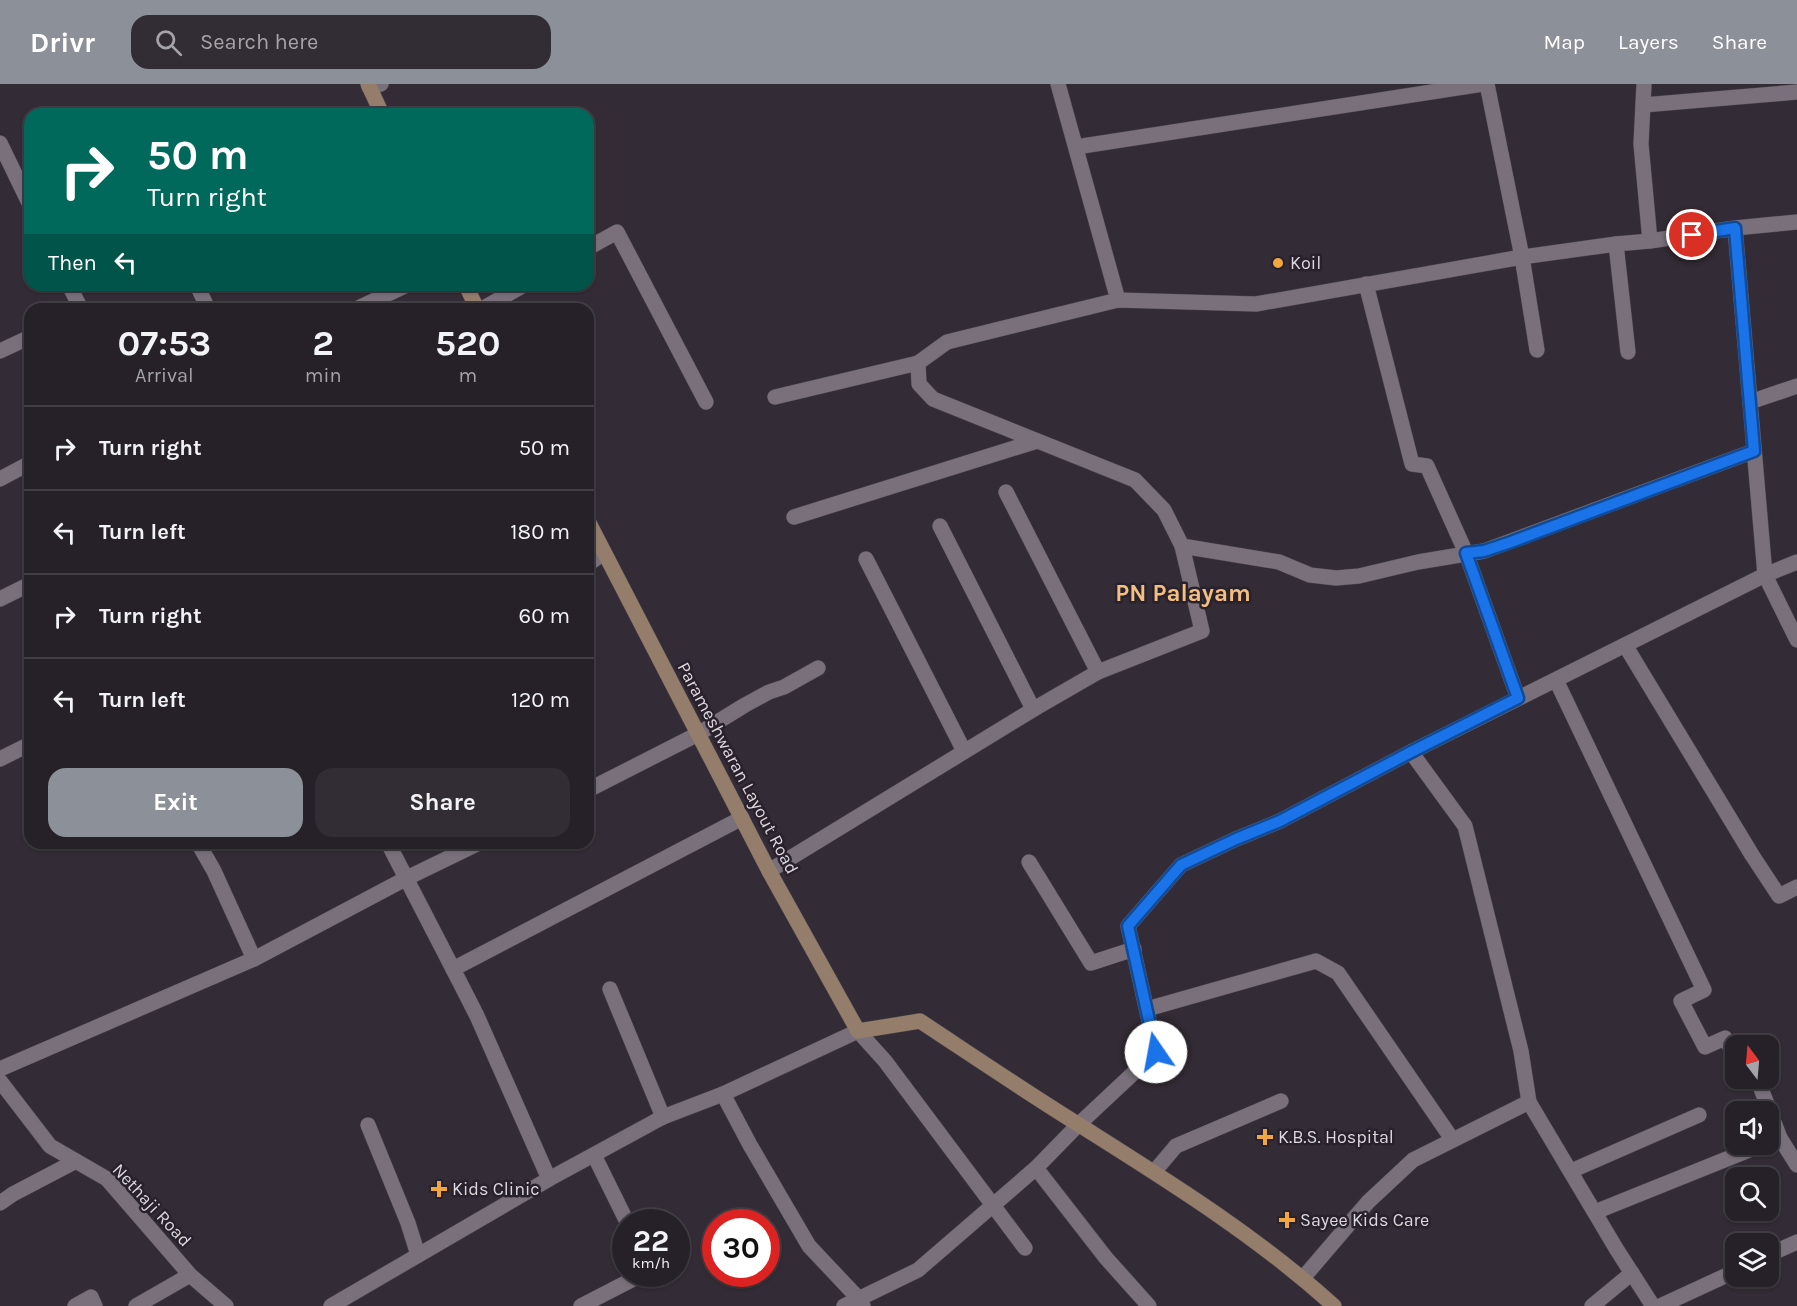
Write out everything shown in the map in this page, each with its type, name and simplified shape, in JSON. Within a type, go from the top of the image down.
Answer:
[{"type":"street","points":[[1058,84],[1118,300]]},
{"type":"street","points":[[1076,147],[1483,84]]},
{"type":"street","points":[[1487,84],[1522,257],[1537,350]]},
{"type":"street","points":[[1644,84],[1641,144],[1650,242]]},
{"type":"street","points":[[373,85],[380,108]]},
{"type":"street","points":[[1643,105],[1797,92]]},
{"type":"street","points":[[0,143],[24,193]]},
{"type":"street","points":[[775,397],[918,363],[947,342],[1118,300],[1256,304],[1522,257],[1616,244],[1650,242],[1735,228],[1797,222]]},
{"type":"street","points":[[1735,228],[1764,575],[1797,640]]},
{"type":"street","points":[[594,245],[617,232],[706,402]]},
{"type":"street","points":[[1616,244],[1628,352]]},
{"type":"street","points":[[1366,284],[1412,464],[1427,466],[1466,553],[1518,698]]},
{"type":"street","points":[[369,303],[394,291]]},
{"type":"street","points":[[492,303],[514,291]]},
{"type":"street","points":[[0,351],[24,340]]},
{"type":"street","points":[[769,871],[1033,709],[1098,672],[1202,631],[1182,546],[1164,510],[1135,480],[933,399],[919,384],[918,363]]},
{"type":"street","points":[[1750,402],[1797,386]]},
{"type":"street","points":[[794,518],[1037,441]]},
{"type":"street","points":[[1182,546],[1279,562],[1310,575],[1336,578],[1359,576],[1418,562],[1484,551],[1754,451]]},
{"type":"street","points":[[0,479],[24,466]]},
{"type":"street","points":[[1006,492],[1098,672]]},
{"type":"street","points":[[940,526],[1033,709]]},
{"type":"street","name":"Parameshwaran Layout Road","points":[[594,533],[769,871],[858,1031]]},
{"type":"street","points":[[594,560],[604,553]]},
{"type":"street","points":[[866,559],[964,751]]},
{"type":"street","points":[[844,1306],[861,1303],[918,1270],[1036,1168],[1156,1052],[1128,926],[1181,865],[1280,821],[1518,698],[1764,575],[1797,562]]},
{"type":"street","points":[[0,599],[24,587]]},
{"type":"street","points":[[1625,645],[1779,896],[1797,887]]},
{"type":"street","points":[[594,787],[698,734],[745,705],[818,668]]},
{"type":"street","points":[[1556,680],[1704,990],[1681,1001],[1705,1047],[1725,1038]]},
{"type":"street","points":[[0,759],[24,747]]},
{"type":"street","points":[[1411,752],[1465,826],[1521,1051],[1529,1102],[1653,1306]]},
{"type":"street","points":[[453,969],[742,818]]},
{"type":"street","points":[[201,849],[214,871],[254,959]]},
{"type":"street","points":[[391,849],[477,1016],[549,1179]]},
{"type":"street","points":[[0,1070],[254,959],[406,878],[466,849]]},
{"type":"street","points":[[1029,862],[1092,963],[1134,949]]},
{"type":"street","points":[[1147,1009],[1316,961],[1338,973],[1452,1139]]},
{"type":"street","points":[[610,989],[663,1117]]},
{"type":"street","points":[[331,1306],[549,1179],[663,1117],[723,1094],[858,1031],[920,1021],[1154,1172],[1303,1278],[1334,1306]]},
{"type":"street","points":[[858,1031],[885,1061],[1025,1248]]},
{"type":"street","name":"Nethaji Road","points":[[0,1081],[50,1146],[107,1179],[190,1275],[226,1306]]},
{"type":"street","points":[[723,1094],[809,1246],[861,1303]]},
{"type":"street","points":[[1154,1172],[1176,1146],[1281,1101]]},
{"type":"street","points":[[1303,1278],[1368,1202],[1413,1160],[1529,1102]]},
{"type":"street","points":[[1570,1171],[1699,1115]]},
{"type":"street","points":[[368,1125],[408,1222],[418,1255]]},
{"type":"street","points":[[1779,1145],[1797,1165]]},
{"type":"street","points":[[594,1155],[621,1209]]},
{"type":"street","points":[[1595,1212],[1737,1155]]},
{"type":"street","points":[[0,1203],[76,1161]]},
{"type":"street","points":[[1036,1168],[1106,1257],[1149,1306]]},
{"type":"street","points":[[1779,1250],[1797,1242]]},
{"type":"street","points":[[1592,1306],[1632,1273]]},
{"type":"street","points":[[136,1306],[190,1275]]},
{"type":"street","points":[[1660,1306],[1725,1276]]},
{"type":"street","points":[[581,1306],[618,1287]]},
{"type":"street","points":[[75,1306],[91,1298],[95,1306]]},
{"type":"place","name":"Koil","points":[[1278,263]]},
{"type":"place","name":"K.B.S. Hospital","points":[[1265,1137]]},
{"type":"place","name":"Kids Clinic","points":[[439,1189]]},
{"type":"place","name":"Sayee Kids Care","points":[[1287,1220]]},
{"type":"district","name":"PN Palayam","points":[[1183,593]]},
{"type":"route","points":[[1156,1052],[1128,926],[1181,865],[1280,821],[1518,698],[1466,553],[1484,551],[1511,542],[1754,451],[1735,228],[1692,235]]}]
